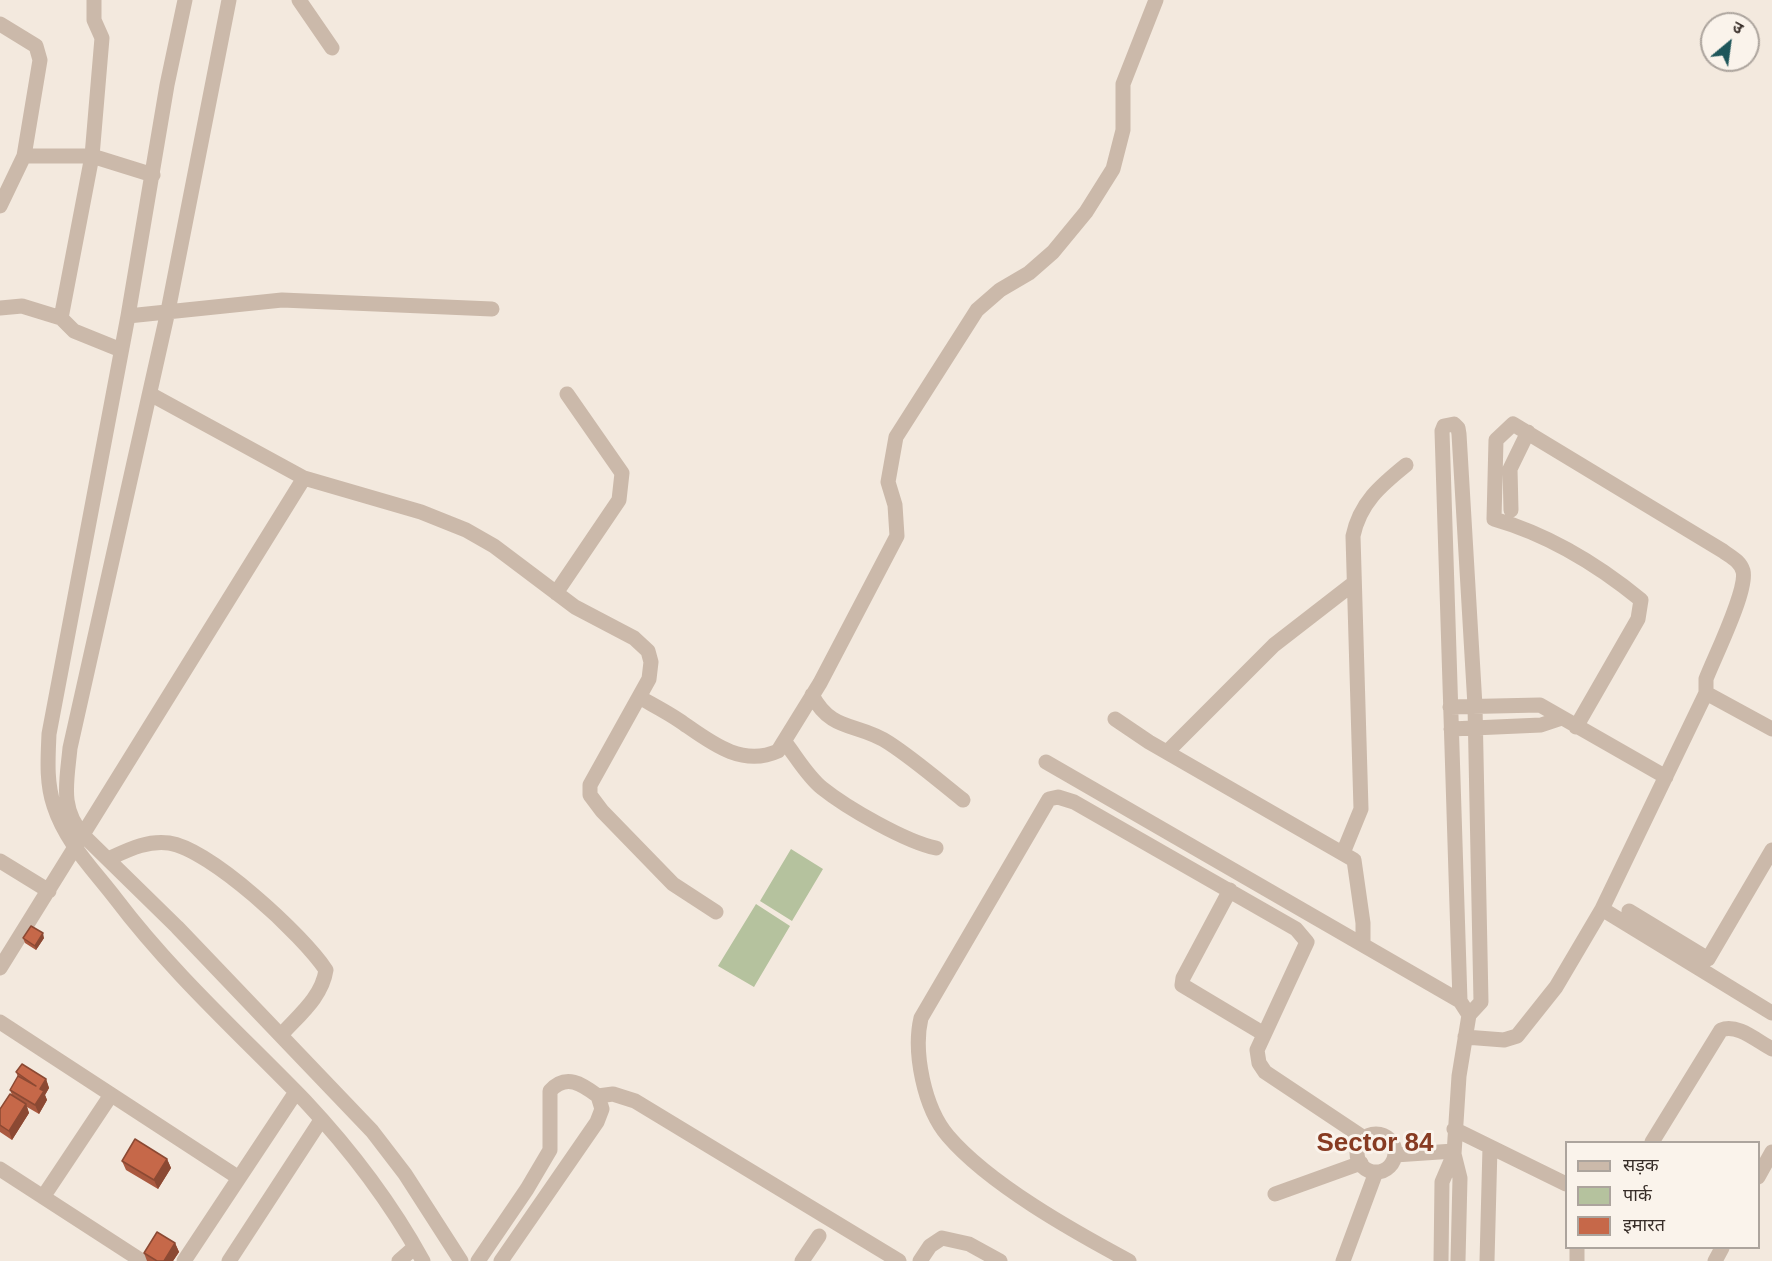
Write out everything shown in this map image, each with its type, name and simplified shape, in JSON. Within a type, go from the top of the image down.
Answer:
[{"type":"street","points":[[61,318],[92,156],[102,38],[94,20],[94,0]]},
{"type":"street","points":[[185,0],[166,85],[128,316],[49,734],[50,788],[54,806],[74,848],[151,945],[321,1120],[378,1190],[423,1261]]},
{"type":"street","points":[[228,0],[168,311],[70,748],[64,799],[74,825],[84,836],[281,1035],[372,1131],[411,1183],[461,1261]]},
{"type":"street","points":[[299,0],[332,48]]},
{"type":"street","points":[[639,697],[707,741],[735,754],[752,758],[767,756],[778,751],[812,695],[897,536],[895,505],[888,482],[896,437],[977,310],[1000,290],[1029,273],[1053,252],[1086,212],[1113,169],[1123,130],[1123,84],[1156,0]]},
{"type":"street","points":[[0,24],[36,46],[40,53],[24,156],[0,206]]},
{"type":"street","points":[[24,156],[92,156],[153,175]]},
{"type":"street","points":[[128,316],[282,300],[492,309]]},
{"type":"street","points":[[0,308],[22,306],[61,318],[74,331],[121,350]]},
{"type":"street","points":[[150,393],[304,478],[421,512],[466,530],[495,546],[575,607],[634,638],[648,651],[651,662],[649,679],[590,785],[590,795],[602,811],[673,884],[716,912]]},
{"type":"street","points":[[556,593],[618,500],[622,479],[622,472],[567,394]]},
{"type":"street","points":[[1458,1261],[1460,1178],[1454,1153],[1454,1129],[1470,1015],[1481,1002],[1475,706],[1459,434],[1454,424],[1444,426],[1442,431],[1460,1001]]},
{"type":"street","points":[[1466,1037],[1504,1040],[1517,1036],[1556,987],[1604,903],[1706,693],[1706,679],[1743,585],[1740,564],[1514,424],[1496,440],[1494,519],[1527,528],[1587,559],[1641,600],[1638,619],[1576,727]]},
{"type":"street","points":[[1511,510],[1510,469],[1528,432]]},
{"type":"street","points":[[1343,853],[1361,809],[1353,536],[1357,518],[1374,491],[1406,465]]},
{"type":"street","points":[[0,968],[50,891],[74,848],[84,836],[304,478]]},
{"type":"street","points":[[1167,752],[1274,645],[1354,583]]},
{"type":"street","points":[[1706,693],[1772,729]]},
{"type":"street","points":[[812,695],[821,711],[830,719],[847,727],[865,730],[888,743],[963,800]]},
{"type":"street","points":[[1450,707],[1540,705],[1666,777]]},
{"type":"street","points":[[1451,729],[1541,725],[1562,718]]},
{"type":"street","points":[[1115,719],[1167,752],[1354,860],[1363,923],[1363,944]]},
{"type":"street","points":[[784,741],[822,788],[901,837],[918,845],[936,848]]},
{"type":"street","points":[[1046,762],[1460,1001],[1470,1015]]},
{"type":"street","points":[[1129,1261],[1073,1231],[987,1172],[947,1135],[932,1106],[918,1059],[917,1034],[921,1018],[1050,799],[1058,797],[1074,802],[1296,929],[1307,942],[1257,1050],[1259,1063],[1265,1072],[1364,1138]]},
{"type":"street","points":[[108,859],[145,843],[168,843],[185,847],[240,884],[273,911],[326,970],[324,984],[316,997],[281,1035]]},
{"type":"street","points":[[1604,903],[1708,959],[1772,850]]},
{"type":"street","points":[[0,861],[50,891]]},
{"type":"street","points":[[1230,890],[1182,978],[1182,984],[1264,1034]]},
{"type":"street","points":[[1604,903],[1772,1013]]},
{"type":"street","points":[[0,1022],[239,1178]]},
{"type":"street","points":[[1653,1141],[1721,1030],[1727,1027],[1736,1029],[1772,1049]]},
{"type":"street","points":[[478,1261],[527,1189],[550,1150],[550,1091],[566,1080],[575,1081],[598,1096],[602,1109],[597,1122],[501,1261]]},
{"type":"street","points":[[184,1261],[296,1092]]},
{"type":"street","points":[[598,1096],[613,1094],[635,1101],[899,1261]]},
{"type":"street","points":[[42,1197],[111,1095]]},
{"type":"street","points":[[230,1261],[321,1120]]},
{"type":"street","points":[[1454,1129],[1565,1184]]},
{"type":"street","points":[[1372,1134],[1381,1134],[1394,1146],[1395,1155],[1385,1170],[1376,1172],[1367,1170],[1361,1163],[1357,1155],[1364,1138],[1372,1134]]},
{"type":"street","points":[[1487,1261],[1490,1147]]},
{"type":"street","points":[[1760,1174],[1772,1152]]},
{"type":"street","points":[[1395,1155],[1454,1153]]},
{"type":"street","points":[[1442,1261],[1442,1182],[1454,1153]]},
{"type":"street","points":[[1275,1194],[1361,1163]]},
{"type":"street","points":[[0,1169],[142,1261]]},
{"type":"street","points":[[1343,1261],[1376,1172]]},
{"type":"street","points":[[802,1261],[819,1236]]},
{"type":"street","points":[[920,1261],[930,1246],[942,1238],[969,1244],[1000,1261]]},
{"type":"street","points":[[399,1261],[415,1247]]},
{"type":"green space","points":[[791,849],[823,869],[792,921],[760,901]]},
{"type":"green space","points":[[756,904],[790,926],[754,987],[718,966]]},
{"type":"building","points":[[31,926],[43,933],[35,946],[23,938]]},
{"type":"building","points":[[22,1064],[46,1079],[40,1089],[44,1091],[35,1105],[10,1090],[18,1076],[36,1086],[16,1072]]},
{"type":"building","points":[[10,1094],[26,1104],[9,1131],[0,1125],[0,1109]]},
{"type":"building","points":[[135,1139],[167,1159],[154,1180],[122,1161]]},
{"type":"building","points":[[157,1232],[175,1243],[164,1261],[157,1261],[144,1253]]},
{"type":"district","name":"Sector 84","points":[[1375,1144]]}]
